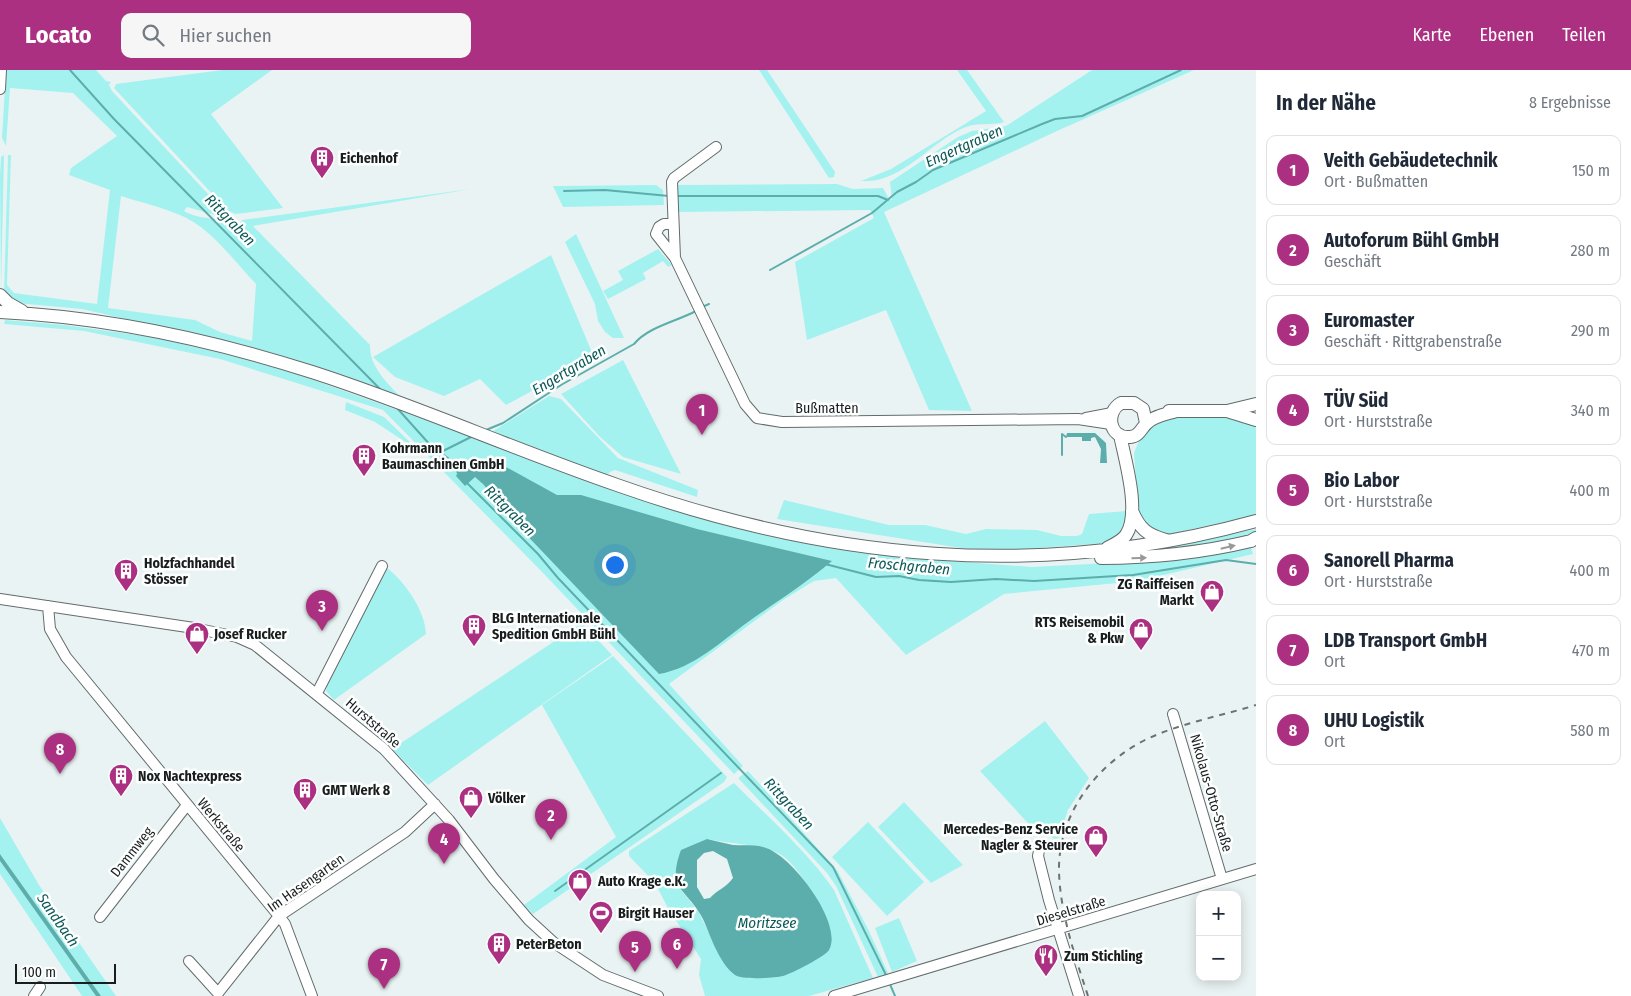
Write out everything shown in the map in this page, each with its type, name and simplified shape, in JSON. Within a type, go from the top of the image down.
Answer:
[{"type":"main road","points":[[0,296],[8,304],[26,314]]},
{"type":"main road","points":[[0,312],[83,320],[158,332],[236,350],[365,390],[618,486],[684,507],[805,536],[922,554],[975,557],[1074,554],[1171,541],[1256,521]]},
{"type":"main road","points":[[1102,551],[1126,535],[1130,526],[1132,511],[1128,472],[1120,435],[1111,419],[1118,404],[1128,401],[1137,404],[1143,409],[1176,412],[1227,411],[1256,406],[1256,419],[1227,411]]},
{"type":"main road","points":[[1143,409],[1146,424]]},
{"type":"main road","points":[[1120,435],[1134,436],[1140,433],[1146,424],[1176,412]]},
{"type":"main road","points":[[1128,472],[1134,436]]},
{"type":"main road","points":[[1132,511],[1139,525],[1147,534],[1171,541]]},
{"type":"main road","points":[[1074,554],[1091,558],[1151,558],[1204,552],[1254,541]]},
{"type":"street","points":[[0,89],[1,70]]},
{"type":"street","name":"Bußmatten","points":[[675,258],[672,199],[674,178],[716,147]]},
{"type":"street","name":"Bußmatten","points":[[673,224],[664,224],[659,227],[656,234],[675,258],[748,410],[763,421],[1111,419]]},
{"type":"street","points":[[317,693],[382,566]]},
{"type":"street","name":"Hurststraße","points":[[0,600],[237,637],[255,645],[384,748],[435,804],[505,892],[553,942],[603,974],[638,993],[658,996]]},
{"type":"street","name":"Werkstraße","points":[[48,606],[50,629],[56,642],[285,924],[312,996]]},
{"type":"street","name":"Nikolaus-Otto-Straße","points":[[1173,714],[1222,879]]},
{"type":"street","name":"Im Hasengarten","points":[[189,961],[218,992],[279,916],[405,832],[435,804]]},
{"type":"street","name":"Dammweg","points":[[100,917],[187,805]]},
{"type":"street","points":[[1040,845],[1038,856],[1080,996]]},
{"type":"street","name":"Dieselstraße","points":[[834,996],[1059,930],[1256,869]]},
{"type":"street","points":[[34,996],[40,987]]},
{"type":"shaded area","points":[[6,70],[96,70],[106,81],[111,82],[109,85],[112,91],[223,210],[219,216],[187,207],[184,211],[197,216],[225,221],[237,227],[242,220],[471,189],[253,226],[370,345],[373,361],[381,376],[404,401],[199,336],[82,309],[16,303],[4,294],[8,155],[11,155],[7,285],[14,293],[97,304],[110,190],[69,175],[71,168],[117,136],[73,93],[10,88],[6,146],[2,138]],"holes":[[[121,196],[191,220],[221,245],[256,284],[252,341],[220,332],[195,320],[108,308]]]},
{"type":"shaded area","points":[[222,70],[272,70],[211,114],[283,208],[236,214],[228,211],[114,88],[116,84]]},
{"type":"shaded area","points":[[759,70],[767,70],[835,172],[834,177],[829,178]]},
{"type":"shaded area","points":[[957,70],[967,70],[1004,122],[966,127],[953,133],[903,169],[890,176],[876,180],[861,181],[891,169],[986,111]]},
{"type":"shaded area","points":[[1092,70],[1194,70],[1057,131],[884,212],[972,411],[929,410],[886,310],[807,340],[795,262],[874,218],[870,210],[678,212],[675,185],[837,184],[853,189],[883,188],[892,200],[890,182],[958,137],[972,131],[1006,126]]},
{"type":"shaded area","points":[[4,155],[1,291],[0,176],[1,157]]},
{"type":"shaded area","points":[[656,185],[663,190],[664,205],[563,207],[553,186]]},
{"type":"shaded area","points":[[576,234],[624,338],[613,338],[605,332],[598,321],[595,304],[565,242]]},
{"type":"shaded area","points":[[658,249],[672,265],[668,267],[663,261],[643,273],[646,279],[608,299],[603,291],[623,280],[618,271]]},
{"type":"shaded area","points":[[551,255],[594,357],[506,405],[480,379],[444,396],[395,377],[373,357]]},
{"type":"shaded area","points":[[5,320],[64,325],[159,338],[277,367],[687,513],[818,545],[896,557],[1032,567],[1168,560],[1251,547],[1253,554],[1138,581],[1004,594],[906,655],[836,578],[814,581],[783,600],[669,684],[743,766],[734,774],[545,575],[383,410],[220,359],[84,331],[4,324]]},
{"type":"shaded area","points":[[623,360],[681,474],[623,457],[599,436],[561,394]]},
{"type":"shaded area","points":[[549,396],[561,399],[618,458],[698,490],[697,497],[615,470],[605,477],[490,433]]},
{"type":"shaded area","points":[[346,402],[384,417],[411,443],[410,445],[375,422],[345,410]]},
{"type":"shaded area","points":[[1195,415],[1222,415],[1253,424],[1256,428],[1256,515],[1165,535],[1145,527],[1138,509],[1134,453],[1138,443],[1150,427],[1166,419]]},
{"type":"shaded area","points":[[784,500],[889,525],[925,525],[966,534],[986,529],[1037,530],[1061,536],[1077,536],[1082,534],[1089,514],[1127,511],[1124,530],[1108,543],[1024,549],[974,550],[777,519]]},
{"type":"shaded area","points":[[1256,529],[1256,536],[1123,556]]},
{"type":"shaded area","points":[[387,568],[401,581],[413,597],[422,616],[426,634],[334,700],[326,691],[327,682]]},
{"type":"shaded area","points":[[582,623],[612,655],[428,785],[392,749]]},
{"type":"shaded area","points":[[613,656],[727,777],[724,782],[533,914],[524,905],[616,837],[542,705]]},
{"type":"shaded area","points":[[1045,721],[1089,778],[1068,810],[1059,838],[1054,839],[1045,832],[1037,833],[980,771]]},
{"type":"shaded area","points":[[748,771],[837,870],[868,929],[888,973],[878,977],[836,886],[827,873],[738,778]]},
{"type":"shaded area","points":[[734,783],[799,848],[834,890],[873,978],[809,996],[705,996],[699,975],[701,959],[668,908],[655,883],[629,856],[629,851]],"holes":[[[707,839],[776,852],[792,864],[813,893],[723,961],[698,911],[681,890]]]},
{"type":"shaded area","points":[[904,802],[963,865],[931,883],[878,827]]},
{"type":"shaded area","points":[[0,818],[39,885],[116,996],[101,996],[0,854]]},
{"type":"shaded area","points":[[868,822],[924,882],[887,916],[832,857]]},
{"type":"shaded area","points":[[0,861],[96,996],[82,996],[0,874]]},
{"type":"shaded area","points":[[899,918],[917,961],[892,972],[875,928]]},
{"type":"water","points":[[1067,433],[1095,433],[1106,443],[1107,463],[1100,463],[1101,449],[1095,437],[1091,438],[1091,441],[1082,441],[1082,437],[1066,437]]},
{"type":"water","points":[[488,461],[506,467],[557,495],[581,495],[697,529],[832,561],[706,653],[684,666],[659,674],[498,505],[484,485],[475,477],[465,486],[456,476],[458,472]]},
{"type":"water","name":"Moritzsee","points":[[707,839],[733,845],[762,847],[777,854],[801,877],[823,908],[832,938],[829,950],[808,964],[783,976],[751,978],[735,975],[724,964],[703,919],[677,882],[677,863],[681,850]],"holes":[[[713,851],[727,859],[733,878],[710,898],[704,899],[697,887],[697,860],[704,853]]]},
{"type":"water","points":[[0,854],[101,996],[96,996],[0,861]]},
{"type":"waterway","name":"Rittgraben","points":[[70,70],[114,119],[380,389]]},
{"type":"waterway","name":"Engertgraben","points":[[770,270],[872,213],[897,192],[933,170],[1055,119],[1082,116],[1181,70]]},
{"type":"waterway","points":[[564,191],[605,190],[669,196]]},
{"type":"waterway","points":[[676,196],[878,196],[888,200]]},
{"type":"waterway","name":"Engertgraben","points":[[702,307],[709,304]]},
{"type":"waterway","name":"Engertgraben","points":[[486,430],[503,423],[561,385],[634,344],[647,333],[696,311]]},
{"type":"waterway","name":"Rittgraben","points":[[397,408],[432,447],[448,458],[458,473]]},
{"type":"waterway","points":[[1062,455],[1062,434],[1066,437]]},
{"type":"waterway","name":"Engertgraben","points":[[439,453],[473,436]]},
{"type":"waterway","name":"Rittgraben","points":[[466,482],[538,554],[558,578],[833,867],[886,975]]},
{"type":"waterway","name":"Froschgraben","points":[[825,564],[876,577],[899,576],[919,580],[951,582],[996,579],[1034,581],[1133,575],[1226,560],[1256,564]]},
{"type":"waterway","points":[[555,891],[721,773]]},
{"type":"waterway","name":"Rittgraben","points":[[889,982],[895,996]]},
{"type":"railway","points":[[1088,996],[1069,934],[1060,887],[1060,850],[1065,829],[1073,810],[1097,776],[1129,749],[1173,728],[1256,705]]},
{"type":"place","name":"Eichenhof","points":[[322,179]]},
{"type":"place","name":"Veith Gebäudetechnik","points":[[702,435]]},
{"type":"place","name":"Kohrmann Baumaschinen GmbH","points":[[364,477]]},
{"type":"place","name":"Holzfachhandel Stösser","points":[[126,592]]},
{"type":"place","name":"ZG Raiffeisen Markt","points":[[1212,613]]},
{"type":"place","name":"Euromaster","points":[[322,631]]},
{"type":"place","name":"BLG Internationale Spedition GmbH Bühl","points":[[474,647]]},
{"type":"place","name":"RTS Reisemobil & Pkw","points":[[1141,651]]},
{"type":"place","name":"Josef Rucker","points":[[197,655]]},
{"type":"place","name":"UHU Logistik","points":[[60,774]]},
{"type":"place","name":"Nox Nachtexpress","points":[[121,797]]},
{"type":"place","name":"GMT Werk 8","points":[[305,811]]},
{"type":"place","name":"Völker","points":[[471,819]]},
{"type":"place","name":"Autoforum Bühl GmbH","points":[[551,840]]},
{"type":"place","name":"Mercedes-Benz Service Nagler & Steurer","points":[[1096,858]]},
{"type":"place","name":"TÜV Süd","points":[[444,864]]},
{"type":"place","name":"Auto Krage e.K.","points":[[580,902]]},
{"type":"place","name":"Birgit Hauser","points":[[601,934]]},
{"type":"place","name":"PeterBeton","points":[[499,965]]},
{"type":"place","name":"Sanorell Pharma","points":[[677,969]]},
{"type":"place","name":"Bio Labor","points":[[635,972]]},
{"type":"place","name":"Zum Stichling","points":[[1046,977]]},
{"type":"place","name":"LDB Transport GmbH","points":[[384,989]]},
{"type":"water label","name":"Sandbach","points":[[58,920]]}]
